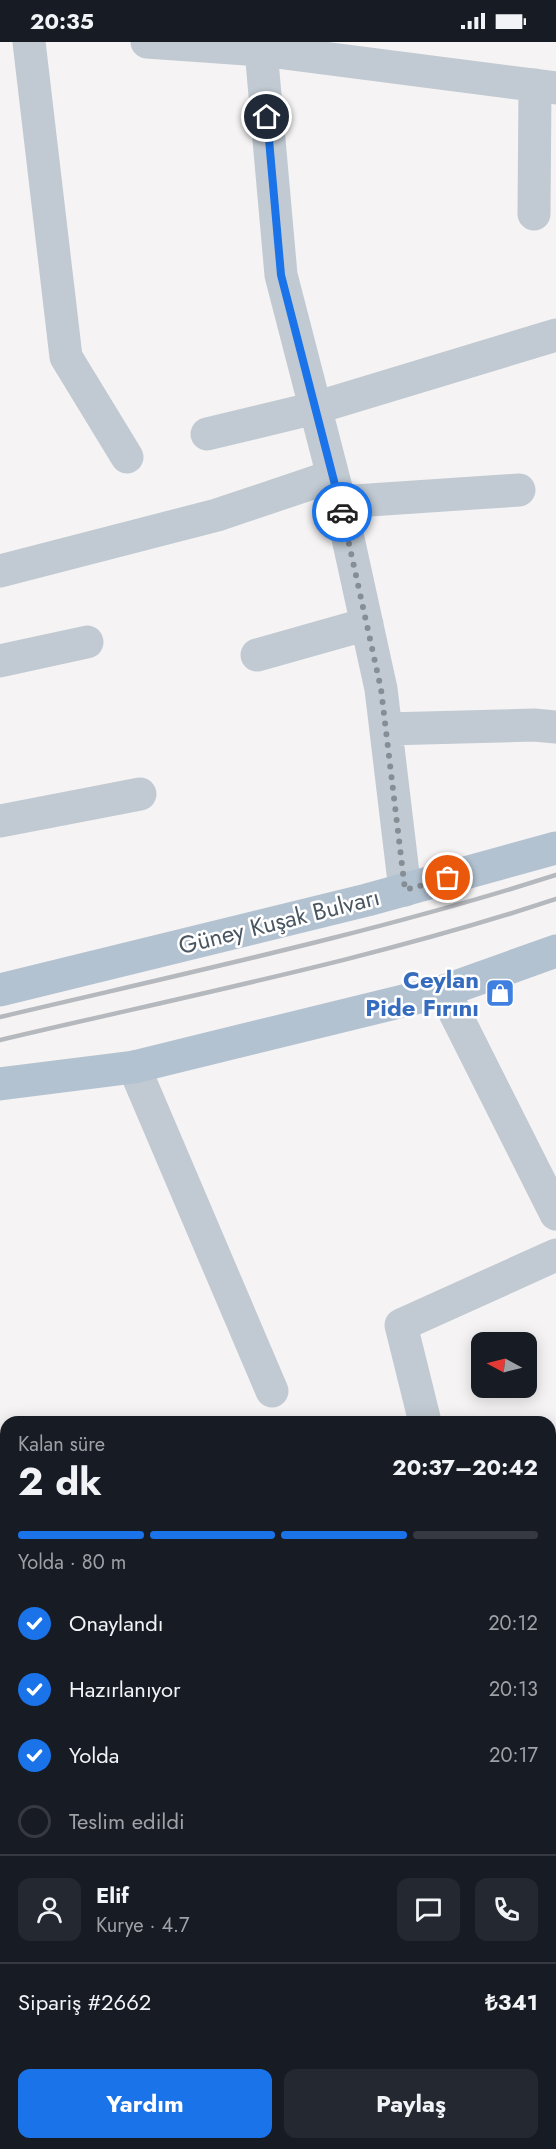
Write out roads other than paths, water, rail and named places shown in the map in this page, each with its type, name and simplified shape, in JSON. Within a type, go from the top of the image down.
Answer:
[{"type":"main road","name":"Güney Kuşak Bulvarı","points":[[0,990],[405,890],[556,848]]},
{"type":"main road","points":[[0,1084],[134,1067],[444,991],[556,951]]},
{"type":"street","points":[[29,42],[66,357],[127,457]]},
{"type":"street","points":[[157,42],[261,50],[389,54],[545,87],[534,213]]},
{"type":"street","points":[[261,50],[281,275],[336,489],[381,689],[405,890]]},
{"type":"street","points":[[207,434],[315,408],[556,335]]},
{"type":"street","points":[[0,571],[217,515],[336,489],[519,490]]},
{"type":"street","points":[[257,655],[367,624]]},
{"type":"street","points":[[0,661],[87,642]]},
{"type":"street","points":[[386,729],[556,727]]},
{"type":"street","points":[[0,821],[140,794]]},
{"type":"street","points":[[444,991],[556,1214]]},
{"type":"street","points":[[134,1067],[272,1391]]},
{"type":"street","points":[[424,1416],[401,1324],[556,1255]]},
{"type":"railway","points":[[0,1017],[349,934],[556,875]]},
{"type":"railway","points":[[0,1040],[350,958],[556,899]]},
{"type":"place","name":"Ceylan Pide Fırını","points":[[500,993]]}]
